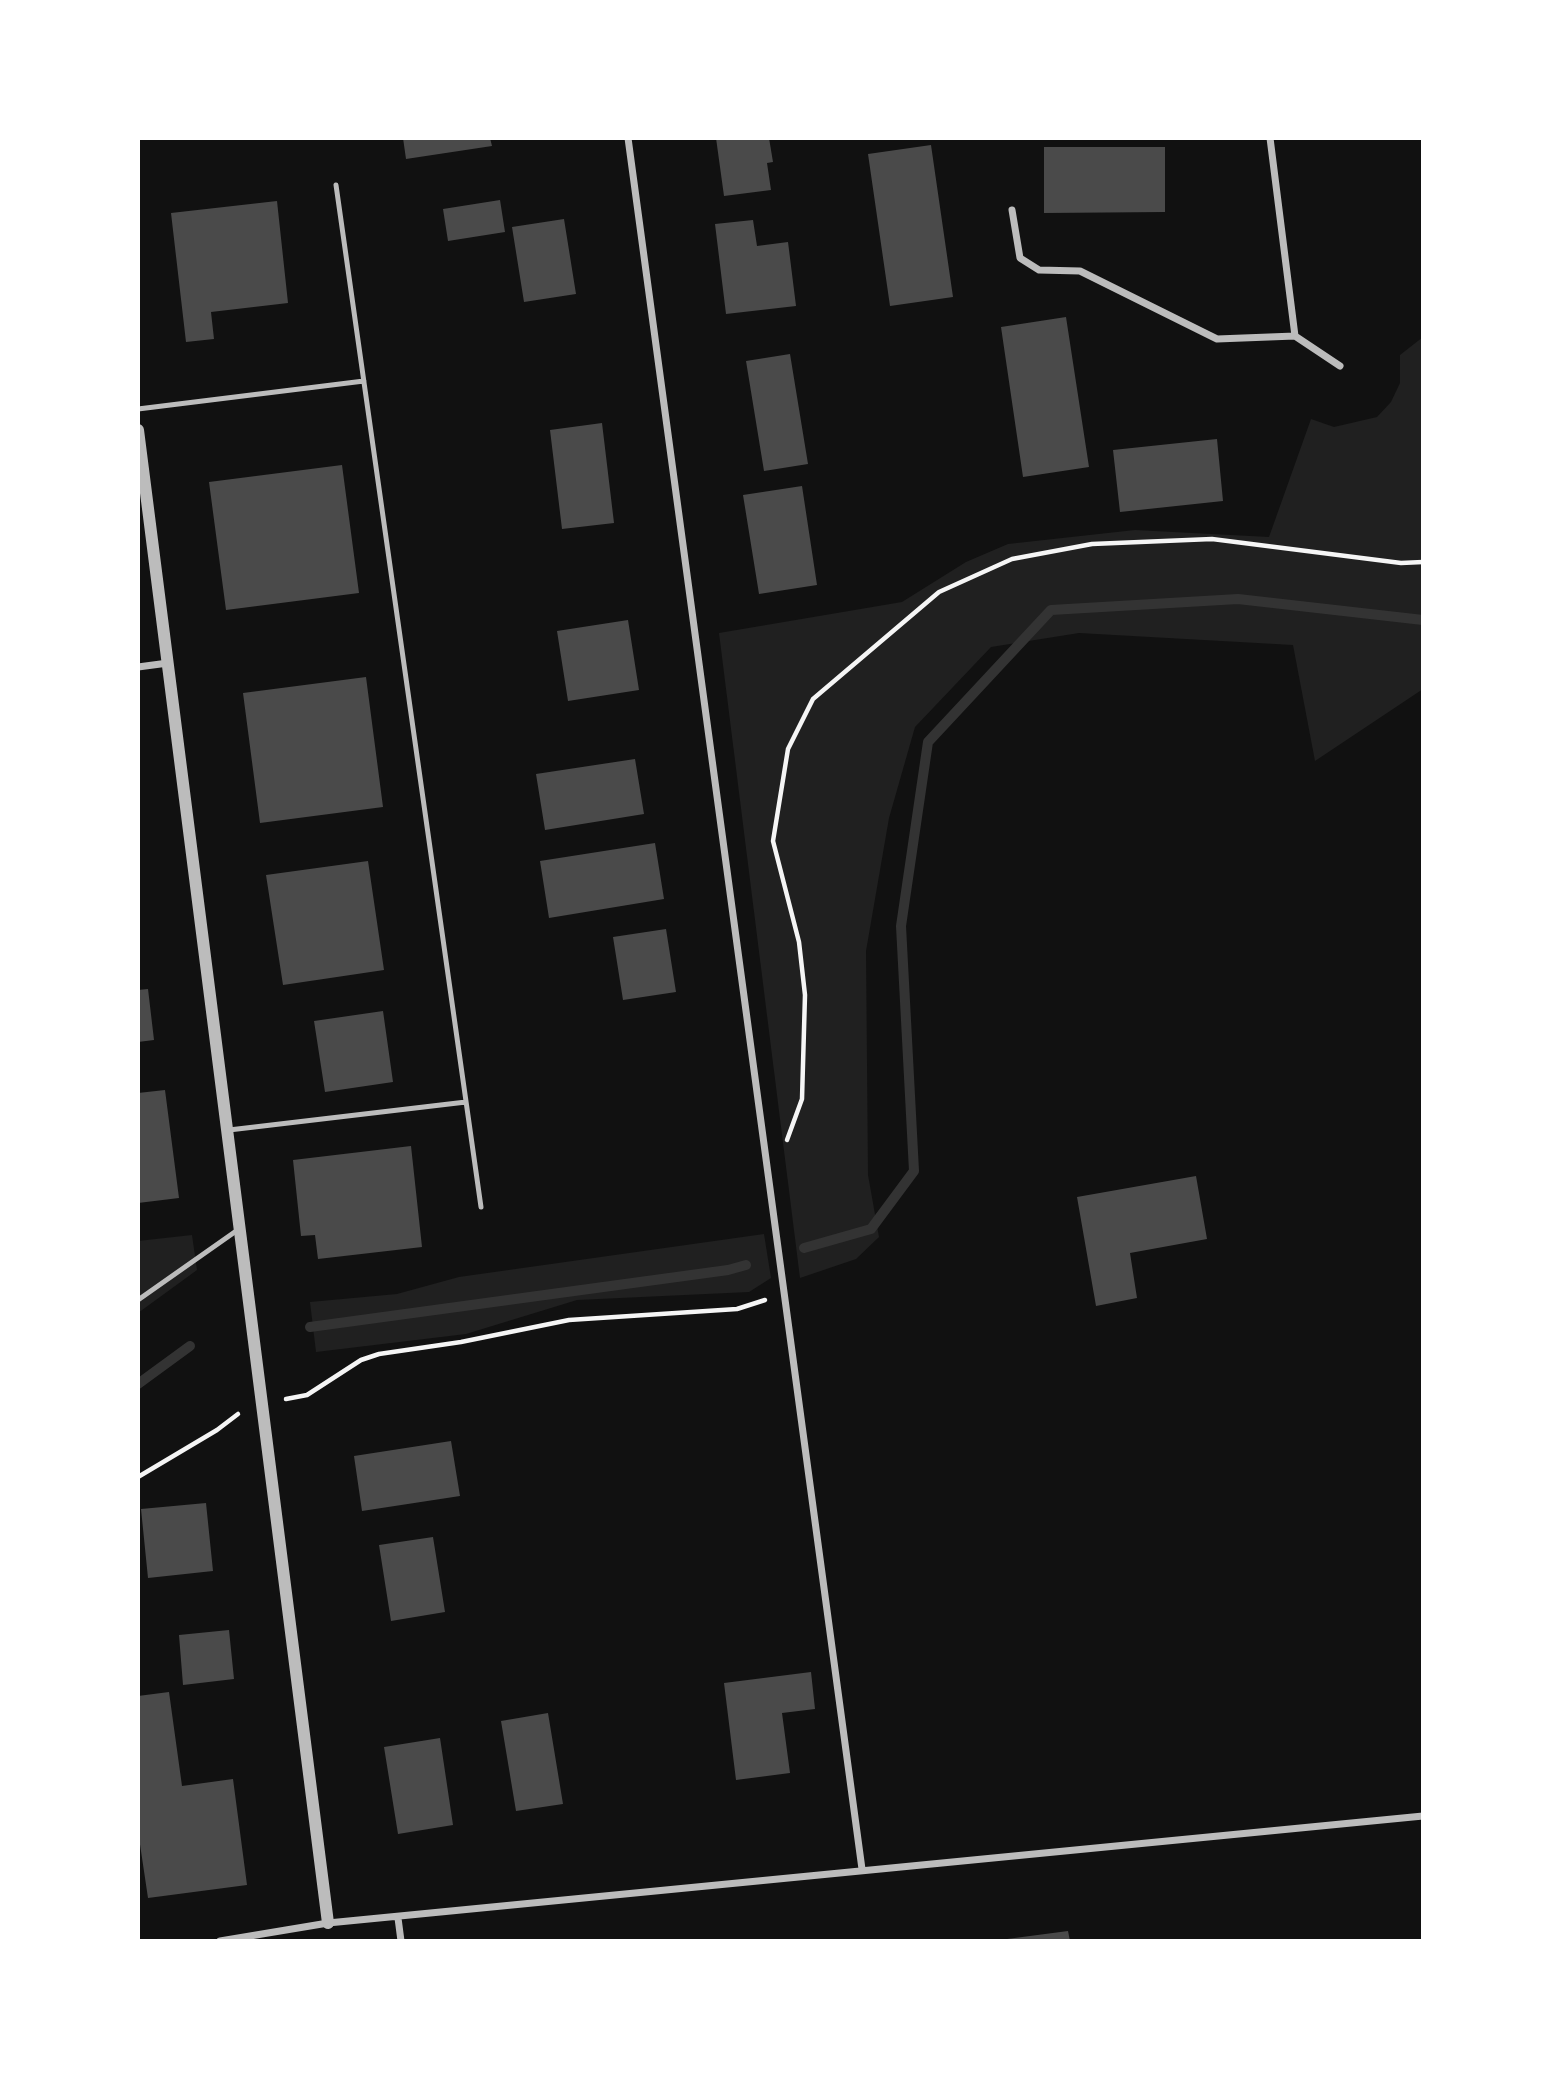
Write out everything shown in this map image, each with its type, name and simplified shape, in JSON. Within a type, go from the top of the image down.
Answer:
[{"type":"street","points":[[628,138],[862,1869]]},
{"type":"street","points":[[1270,138],[1294,336]]},
{"type":"street","points":[[1012,210],[1020,258],[1039,270],[1080,271],[1217,339],[1294,336],[1339,366]]},
{"type":"street","points":[[138,429],[328,1923]]},
{"type":"street","points":[[138,667],[168,663]]},
{"type":"street","points":[[220,1941],[328,1923],[1423,1816]]},
{"type":"street","points":[[398,1918],[401,1941]]},
{"type":"lane","points":[[336,185],[481,1207]]},
{"type":"lane","points":[[138,409],[364,381]]},
{"type":"lane","points":[[228,1130],[466,1102]]},
{"type":"lane","points":[[138,1300],[240,1228]]},
{"type":"path","points":[[766,1156],[783,1151],[802,1098],[805,1051],[804,982],[799,942],[773,841],[788,749],[813,699],[939,592],[1012,559],[1092,544],[1212,539],[1401,563],[1423,562]]},
{"type":"path","points":[[286,1400],[307,1395],[361,1360],[379,1354],[461,1342],[569,1320],[737,1309],[770,1298],[782,1276]]},
{"type":"path","points":[[138,1477],[218,1430],[246,1409]]},
{"type":"shaded area","points":[[1423,337],[1423,689],[1315,761],[1293,645],[1079,633],[991,647],[915,727],[889,818],[866,951],[868,1175],[879,1237],[856,1259],[800,1278],[719,633],[902,602],[966,562],[1008,544],[1135,530],[1269,537],[1311,419],[1334,427],[1377,417],[1391,402],[1400,383],[1400,355]]},
{"type":"shaded area","points":[[764,1234],[771,1278],[749,1292],[577,1300],[466,1334],[316,1352],[310,1302],[397,1294],[459,1277]]},
{"type":"shaded area","points":[[192,1235],[197,1270],[138,1313],[138,1241]]},
{"type":"building","points":[[403,138],[490,138],[492,146],[406,159]]},
{"type":"building","points":[[716,138],[769,138],[773,162],[767,163],[771,190],[724,196]]},
{"type":"building","points":[[931,145],[953,297],[890,306],[868,154]]},
{"type":"building","points":[[1044,147],[1165,147],[1165,212],[1044,213]]},
{"type":"building","points":[[500,200],[505,232],[448,241],[443,209]]},
{"type":"building","points":[[277,201],[288,303],[211,312],[214,339],[186,342],[171,213]]},
{"type":"building","points":[[564,219],[576,294],[524,302],[512,227]]},
{"type":"building","points":[[753,220],[757,246],[788,242],[796,306],[726,314],[715,224]]},
{"type":"building","points":[[1066,317],[1089,467],[1023,477],[1001,327]]},
{"type":"building","points":[[790,354],[808,464],[764,471],[746,361]]},
{"type":"building","points":[[602,423],[614,523],[562,529],[550,430]]},
{"type":"building","points":[[1217,439],[1223,501],[1120,512],[1113,450]]},
{"type":"building","points":[[342,465],[359,593],[226,610],[209,482]]},
{"type":"building","points":[[802,486],[817,585],[759,594],[743,495]]},
{"type":"building","points":[[628,620],[639,690],[568,701],[557,631]]},
{"type":"building","points":[[366,677],[383,807],[260,823],[243,693]]},
{"type":"building","points":[[635,759],[644,814],[545,830],[536,774]]},
{"type":"building","points":[[655,843],[664,899],[549,918],[540,861]]},
{"type":"building","points":[[368,861],[384,970],[283,985],[266,875]]},
{"type":"building","points":[[666,929],[676,992],[623,1000],[613,937]]},
{"type":"building","points":[[148,989],[154,1040],[138,1042],[138,990]]},
{"type":"building","points":[[383,1011],[393,1082],[325,1092],[314,1021]]},
{"type":"building","points":[[165,1090],[179,1198],[138,1203],[138,1093]]},
{"type":"building","points":[[411,1146],[422,1247],[318,1259],[315,1235],[301,1236],[293,1160]]},
{"type":"building","points":[[1196,1176],[1207,1239],[1130,1253],[1137,1298],[1096,1306],[1077,1197]]},
{"type":"building","points":[[451,1441],[460,1496],[362,1511],[354,1456]]},
{"type":"building","points":[[206,1503],[213,1571],[148,1578],[141,1509]]},
{"type":"building","points":[[433,1537],[445,1612],[391,1621],[379,1545]]},
{"type":"building","points":[[229,1630],[234,1679],[183,1685],[179,1635]]},
{"type":"building","points":[[811,1672],[815,1709],[782,1713],[790,1773],[736,1780],[724,1683]]},
{"type":"building","points":[[169,1692],[182,1786],[233,1779],[247,1885],[148,1898],[138,1831],[138,1696]]},
{"type":"building","points":[[548,1713],[563,1804],[516,1811],[501,1721]]},
{"type":"building","points":[[440,1738],[453,1825],[398,1834],[384,1747]]},
{"type":"building","points":[[1068,1931],[1070,1941],[1007,1941],[1007,1939]]},
{"type":"waterway","points":[[804,1248],[871,1229],[914,1171],[901,926],[928,742],[1051,610],[1238,599],[1423,620]]},
{"type":"waterway","points":[[310,1327],[728,1270],[746,1265]]},
{"type":"waterway","points":[[138,1384],[190,1346]]}]
